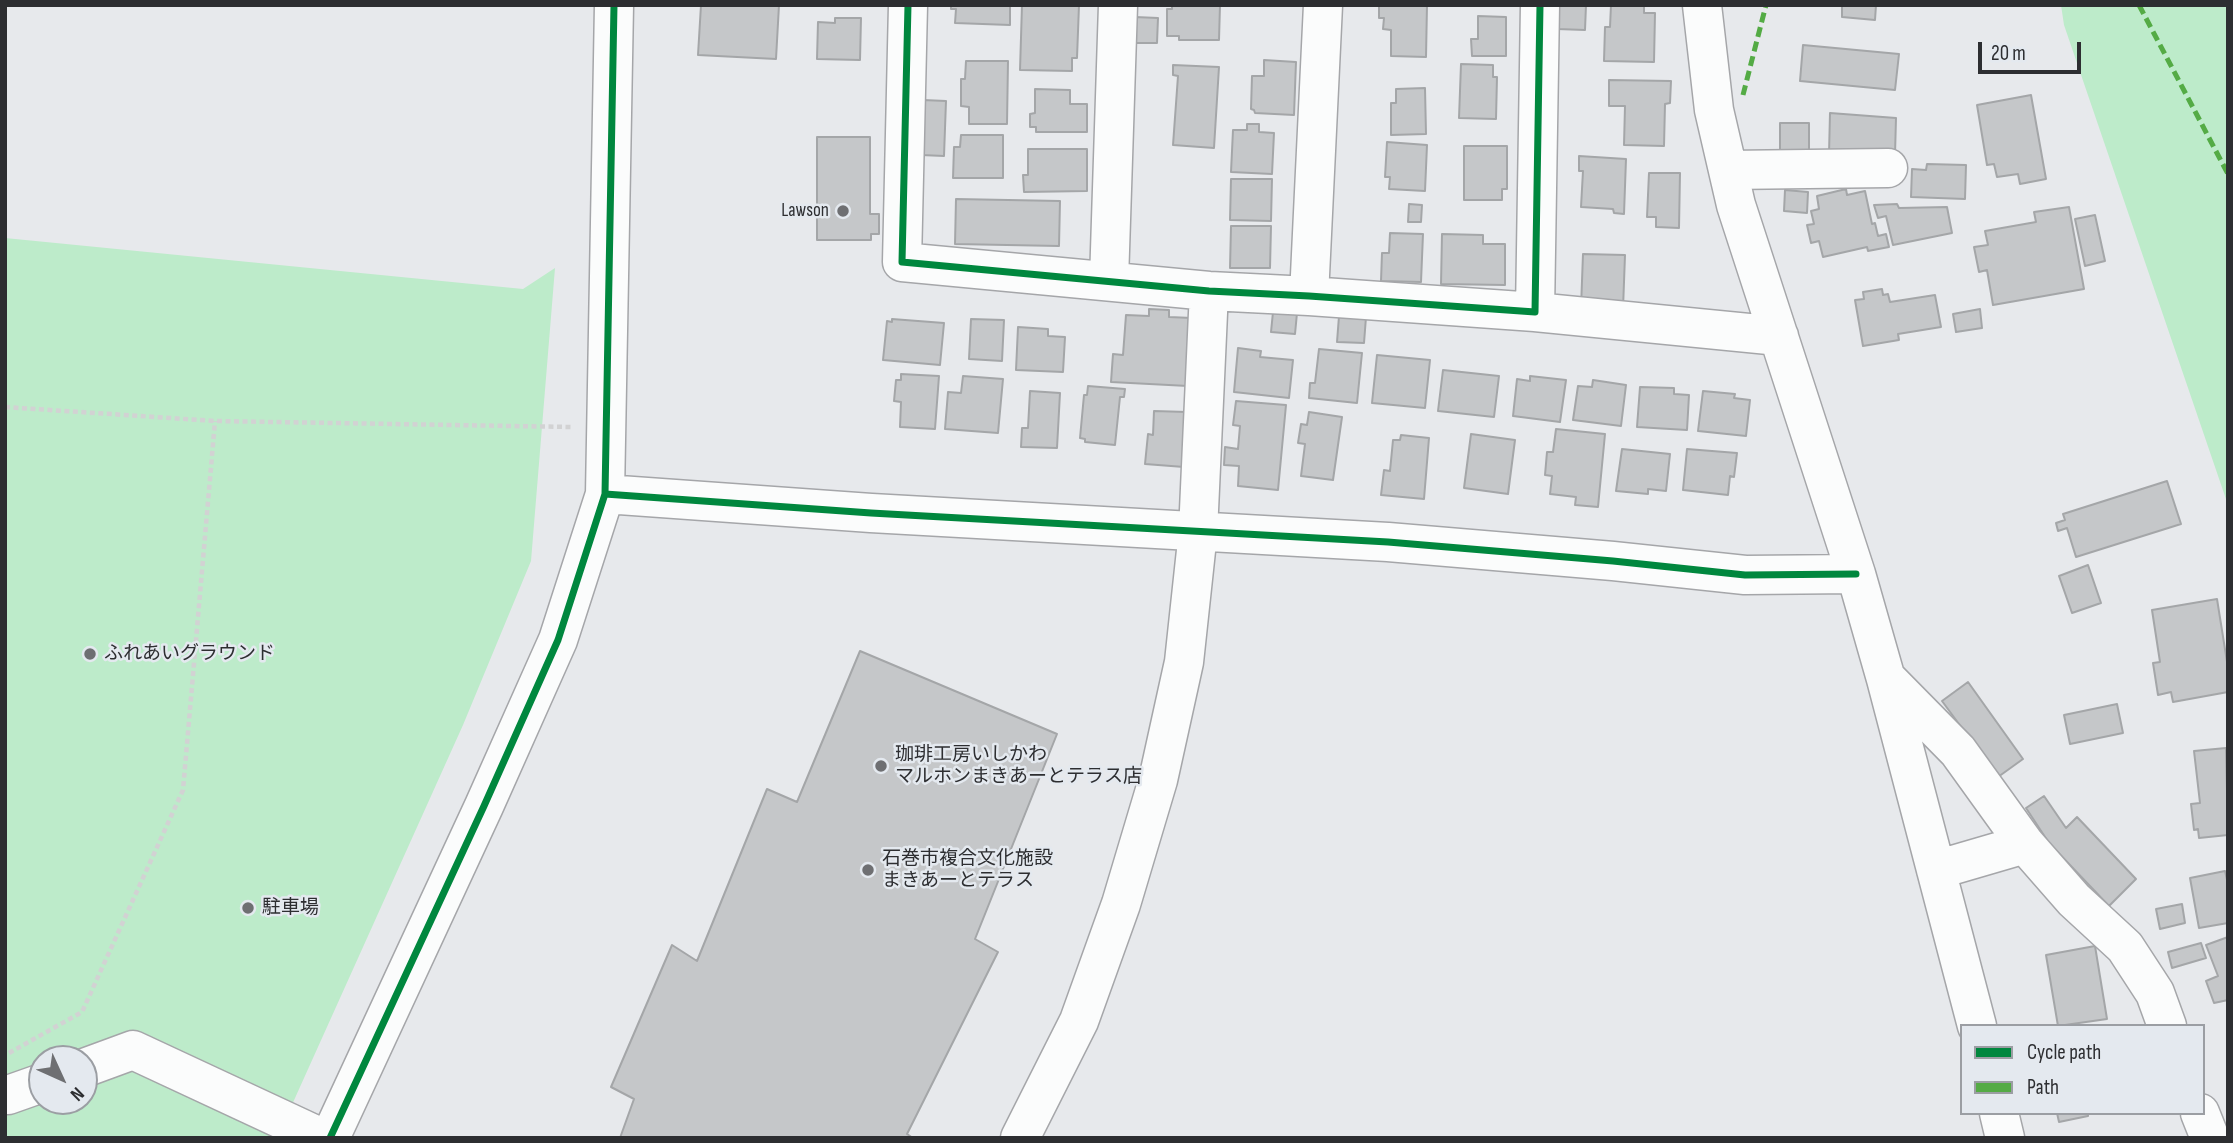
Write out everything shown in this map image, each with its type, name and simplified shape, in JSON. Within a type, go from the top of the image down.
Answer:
[{"type":"street","points":[[330,1138],[558,640],[605,494],[614,5]]},
{"type":"street","points":[[908,5],[902,262],[1209,291],[1535,312],[1779,337]]},
{"type":"street","points":[[1109,281],[1118,5]]},
{"type":"street","points":[[1309,296],[1323,5]]},
{"type":"street","points":[[1535,312],[1540,5]]},
{"type":"street","points":[[1702,5],[1714,110],[1736,205],[1856,574],[1976,1024]]},
{"type":"street","points":[[1728,170],[1888,168]]},
{"type":"street","points":[[1020,1138],[1079,1021],[1121,904],[1158,780],[1184,662],[1198,532],[1209,291]]},
{"type":"street","points":[[605,494],[871,513],[1388,542],[1745,575],[1856,574]]},
{"type":"street","points":[[1886,679],[1958,751],[2025,845],[2074,900],[2125,947],[2155,993],[2166,1024]]},
{"type":"street","points":[[1936,870],[2025,845]]},
{"type":"street","points":[[98,1063],[133,1050],[322,1138]]},
{"type":"street","points":[[2000,1115],[2006,1138]]},
{"type":"street","points":[[2201,1115],[2210,1138]]},
{"type":"path","points":[[5,407],[215,421],[606,426]]},
{"type":"path","points":[[5,1055],[82,1012],[183,790],[215,421]]},
{"type":"green space","points":[[2061,5],[2228,5],[2228,505],[2064,25]]},
{"type":"green space","points":[[5,238],[523,289],[555,268],[531,561],[463,725],[277,1138],[5,1138]]},
{"type":"building","points":[[701,5],[779,5],[776,59],[698,55]]},
{"type":"building","points":[[951,5],[1010,5],[1010,25],[955,23],[956,9],[951,9]]},
{"type":"building","points":[[1022,5],[1079,5],[1077,58],[1072,58],[1072,71],[1020,70]]},
{"type":"building","points":[[1172,5],[1220,5],[1219,40],[1179,40],[1179,36],[1167,36],[1167,9],[1172,9]]},
{"type":"building","points":[[1379,5],[1427,5],[1426,57],[1391,56],[1391,30],[1383,29],[1384,18],[1379,18]]},
{"type":"building","points":[[1557,5],[1586,5],[1585,30],[1557,29]]},
{"type":"building","points":[[1611,5],[1644,5],[1644,13],[1655,13],[1654,62],[1604,61],[1605,27],[1610,27]]},
{"type":"building","points":[[1842,5],[1876,5],[1875,20],[1842,17]]},
{"type":"building","points":[[1478,16],[1506,17],[1506,56],[1472,56],[1471,39],[1478,39]]},
{"type":"building","points":[[1135,17],[1158,18],[1157,43],[1135,43]]},
{"type":"building","points":[[835,18],[861,18],[860,60],[817,59],[818,22],[835,23]]},
{"type":"building","points":[[1803,45],[1899,54],[1895,90],[1800,81]]},
{"type":"building","points":[[1264,60],[1296,62],[1294,115],[1255,113],[1251,109],[1252,76],[1264,76]]},
{"type":"building","points":[[966,61],[1008,61],[1007,124],[969,124],[969,107],[961,106],[961,79],[965,79]]},
{"type":"building","points":[[1461,64],[1493,65],[1493,77],[1497,77],[1496,119],[1459,118]]},
{"type":"building","points":[[1173,65],[1219,67],[1214,148],[1173,145],[1178,76],[1173,75]]},
{"type":"building","points":[[1609,80],[1671,81],[1670,103],[1665,104],[1664,146],[1624,145],[1625,106],[1609,106]]},
{"type":"building","points":[[1425,88],[1426,134],[1391,135],[1391,103],[1396,103],[1396,89]]},
{"type":"building","points":[[1035,89],[1070,90],[1070,104],[1087,104],[1087,132],[1036,132],[1036,127],[1030,127],[1030,114],[1035,113]]},
{"type":"building","points":[[2031,95],[2046,179],[2020,184],[2018,174],[1997,177],[1994,164],[1987,165],[1977,105]]},
{"type":"building","points":[[923,100],[946,101],[944,156],[921,155]]},
{"type":"building","points":[[1830,113],[1896,118],[1895,155],[1829,154]]},
{"type":"building","points":[[1780,123],[1809,123],[1809,154],[1780,154]]},
{"type":"building","points":[[1247,124],[1259,124],[1259,132],[1274,133],[1272,174],[1231,172],[1233,130],[1247,130]]},
{"type":"building","points":[[961,135],[1003,135],[1003,178],[953,178],[954,147],[960,147]]},
{"type":"building","points":[[817,137],[870,137],[870,214],[879,214],[879,234],[871,234],[871,240],[817,240]]},
{"type":"building","points":[[1387,142],[1427,145],[1425,191],[1389,189],[1390,177],[1385,177]]},
{"type":"building","points":[[1464,146],[1507,146],[1507,189],[1502,189],[1502,200],[1464,200]]},
{"type":"building","points":[[1028,149],[1087,149],[1087,191],[1024,192],[1023,175],[1028,175]]},
{"type":"building","points":[[1579,156],[1626,159],[1624,214],[1614,213],[1613,209],[1581,207],[1583,171],[1579,171]]},
{"type":"building","points":[[1927,164],[1966,165],[1965,199],[1911,197],[1912,169],[1926,170]]},
{"type":"building","points":[[1649,173],[1680,173],[1679,228],[1656,227],[1656,217],[1647,217]]},
{"type":"building","points":[[1231,179],[1272,179],[1271,221],[1230,220]]},
{"type":"building","points":[[1846,189],[1847,195],[1865,191],[1872,224],[1875,223],[1878,236],[1886,234],[1889,247],[1868,251],[1867,247],[1823,257],[1819,241],[1811,243],[1807,225],[1814,224],[1811,211],[1819,209],[1817,196]]},
{"type":"building","points":[[1785,190],[1808,192],[1807,213],[1784,211]]},
{"type":"building","points":[[956,199],[1060,201],[1059,246],[955,244]]},
{"type":"building","points":[[1409,204],[1422,205],[1421,222],[1408,222]]},
{"type":"building","points":[[1897,204],[1899,208],[1947,207],[1952,233],[1893,245],[1886,216],[1878,218],[1874,205]]},
{"type":"building","points":[[2069,207],[2084,289],[1993,305],[1987,270],[1979,272],[1974,247],[1988,245],[1985,231],[2036,222],[2034,212]]},
{"type":"building","points":[[2095,215],[2105,261],[2085,266],[2075,219]]},
{"type":"building","points":[[1231,226],[1271,226],[1270,268],[1230,268]]},
{"type":"building","points":[[1390,233],[1423,234],[1421,282],[1381,281],[1382,253],[1389,253]]},
{"type":"building","points":[[1442,234],[1483,235],[1483,244],[1505,244],[1505,285],[1441,284]]},
{"type":"building","points":[[1583,254],[1625,255],[1623,309],[1581,308]]},
{"type":"building","points":[[1882,289],[1883,295],[1888,294],[1890,302],[1935,295],[1941,327],[1898,334],[1899,340],[1863,346],[1855,300],[1864,299],[1863,292]]},
{"type":"building","points":[[1149,309],[1169,310],[1169,317],[1192,318],[1188,386],[1111,382],[1113,354],[1123,355],[1126,315],[1149,316]]},
{"type":"building","points":[[1980,309],[1982,328],[1956,332],[1953,314]]},
{"type":"building","points":[[1273,312],[1297,313],[1295,334],[1271,332]]},
{"type":"building","points":[[1339,316],[1366,317],[1364,343],[1337,342]]},
{"type":"building","points":[[892,319],[944,323],[940,365],[883,360],[887,321],[892,322]]},
{"type":"building","points":[[971,319],[1004,320],[1002,361],[969,359]]},
{"type":"building","points":[[1018,327],[1048,329],[1048,336],[1065,337],[1063,372],[1016,370]]},
{"type":"building","points":[[1238,348],[1261,351],[1260,357],[1293,360],[1289,398],[1234,392]]},
{"type":"building","points":[[1319,349],[1362,353],[1357,403],[1309,398],[1310,383],[1315,383]]},
{"type":"building","points":[[1377,355],[1430,360],[1425,408],[1372,403]]},
{"type":"building","points":[[1443,370],[1499,376],[1494,417],[1438,411]]},
{"type":"building","points":[[901,374],[939,376],[935,429],[900,427],[901,402],[894,401],[896,380],[901,380]]},
{"type":"building","points":[[963,376],[1003,379],[998,433],[945,429],[948,392],[961,393]]},
{"type":"building","points":[[1530,376],[1566,380],[1560,422],[1513,416],[1517,379],[1530,381]]},
{"type":"building","points":[[1593,380],[1626,385],[1621,426],[1573,420],[1578,386],[1592,387]]},
{"type":"building","points":[[1088,386],[1125,389],[1124,397],[1120,397],[1115,445],[1085,442],[1085,439],[1080,438],[1084,395],[1087,395]]},
{"type":"building","points":[[1640,387],[1674,388],[1674,394],[1689,395],[1687,430],[1637,427]]},
{"type":"building","points":[[1030,391],[1060,393],[1057,448],[1021,447],[1022,428],[1028,428]]},
{"type":"building","points":[[1703,391],[1735,394],[1734,398],[1750,400],[1746,436],[1698,431]]},
{"type":"building","points":[[1236,401],[1286,405],[1278,490],[1238,486],[1239,466],[1224,465],[1225,447],[1238,449],[1240,426],[1233,425]]},
{"type":"building","points":[[1154,411],[1187,412],[1184,467],[1145,464],[1148,434],[1153,435]]},
{"type":"building","points":[[1309,412],[1342,417],[1333,480],[1301,476],[1305,444],[1298,443],[1301,424],[1307,425]]},
{"type":"building","points":[[1556,429],[1605,434],[1598,507],[1575,505],[1576,497],[1550,494],[1552,476],[1545,475],[1547,452],[1553,452]]},
{"type":"building","points":[[1471,434],[1515,440],[1508,494],[1464,488]]},
{"type":"building","points":[[1401,435],[1429,438],[1424,499],[1381,495],[1384,470],[1390,471],[1393,440],[1400,440]]},
{"type":"building","points":[[1622,449],[1670,454],[1666,491],[1648,489],[1648,494],[1616,491]]},
{"type":"building","points":[[1687,449],[1737,453],[1728,495],[1683,490]]},
{"type":"building","points":[[2167,481],[2181,524],[2076,557],[2067,528],[2058,531],[2056,523],[2065,520],[2063,514]]},
{"type":"building","points":[[2088,565],[2101,603],[2072,613],[2059,576]]},
{"type":"building","points":[[2217,599],[2228,668],[2228,692],[2173,702],[2171,692],[2158,695],[2153,663],[2160,662],[2152,610]]},
{"type":"building","name":"石巻市複合文化施設 まきあーとテラス","points":[[860,651],[1057,734],[975,939],[998,952],[907,1134],[913,1138],[620,1138],[634,1099],[611,1087],[672,945],[697,961],[767,789],[797,802]]},
{"type":"building","points":[[1968,682],[2023,759],[1998,777],[1942,701]]},
{"type":"building","points":[[2117,704],[2123,733],[2070,744],[2064,715]]},
{"type":"building","points":[[2226,748],[2228,835],[2199,838],[2198,829],[2194,830],[2191,804],[2200,803],[2194,751]]},
{"type":"building","points":[[2044,796],[2066,828],[2077,817],[2136,879],[2109,906],[2049,843],[2026,808]]},
{"type":"building","points":[[2225,871],[2228,884],[2228,923],[2199,928],[2190,878]]},
{"type":"building","points":[[2182,904],[2185,923],[2160,929],[2156,909]]},
{"type":"building","points":[[2228,937],[2228,1000],[2214,1003],[2206,981],[2218,976],[2206,945]]},
{"type":"building","points":[[2201,943],[2206,958],[2172,968],[2168,952]]},
{"type":"building","points":[[2095,946],[2107,1019],[2058,1024],[2046,955]]},
{"type":"building","points":[[2057,1115],[2088,1115],[2088,1116],[2059,1122]]},
{"type":"marked path","points":[[1743,95],[1766,5]]},
{"type":"marked path","points":[[2139,5],[2228,174]]},
{"type":"cycle path","points":[[330,1138],[558,640],[605,494],[614,5]]},
{"type":"cycle path","points":[[908,5],[902,262],[1209,291],[1535,312],[1540,5]]},
{"type":"cycle path","points":[[605,494],[871,513],[1388,542],[1745,575],[1856,574]]},
{"type":"place","name":"Lawson","points":[[843,211]]},
{"type":"place","name":"ふれあいグラウンド","points":[[90,654]]},
{"type":"place","name":"珈琲工房いしかわ マルホンまきあーとテラス店","points":[[881,766]]},
{"type":"place","name":"石巻市複合文化施設 まきあーとテラス","points":[[868,870]]},
{"type":"place","name":"駐車場","points":[[248,908]]}]
